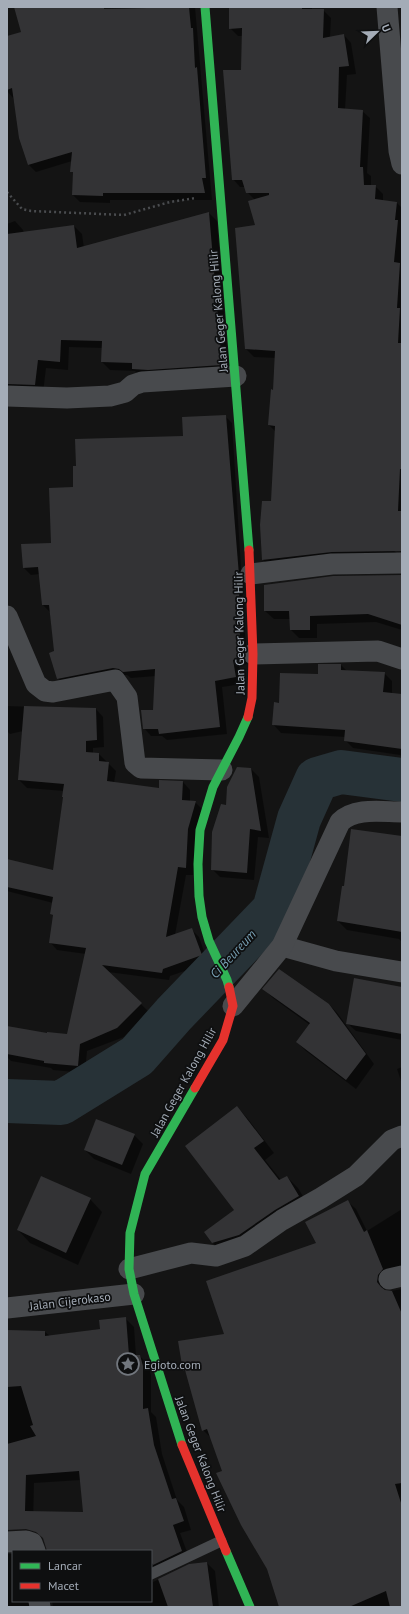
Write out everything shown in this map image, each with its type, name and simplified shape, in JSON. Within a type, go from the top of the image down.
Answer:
[{"type":"main road","name":"Jalan Geger Kalong Hilir","points":[[205,7],[251,574],[253,654],[252,698],[248,716],[239,737],[213,787],[200,830],[198,864],[199,896],[202,918],[209,941],[227,980],[233,1006],[223,1040],[145,1174],[130,1232],[129,1270],[134,1294],[178,1435],[250,1607]]},
{"type":"street","points":[[387,7],[399,151],[402,164]]},
{"type":"street","points":[[7,396],[67,398],[110,396],[125,392],[133,385],[142,382],[236,376]]},
{"type":"street","points":[[251,574],[332,564],[402,563]]},
{"type":"street","points":[[7,616],[36,684],[46,691],[53,692],[114,680],[127,697],[135,763],[142,768],[222,770]]},
{"type":"street","points":[[253,654],[378,651],[402,659]]},
{"type":"street","points":[[233,1006],[282,946],[340,822],[348,816],[359,812],[402,812]]},
{"type":"street","points":[[282,946],[336,961],[402,972]]},
{"type":"street","points":[[129,1270],[191,1253],[216,1256],[245,1246],[282,1220],[356,1176],[392,1140],[402,1136]]},
{"type":"street","name":"Jalan Cijerokaso","points":[[7,1308],[134,1294]]},
{"type":"street","points":[[7,1542],[26,1541],[32,1543],[35,1550]]},
{"type":"lane","points":[[152,1574],[222,1541]]},
{"type":"path","points":[[7,192],[22,209],[31,211],[124,215],[170,202],[220,195]]},
{"type":"building","points":[[14,7],[104,7],[104,9],[189,7],[191,28],[193,28],[195,68],[197,67],[206,178],[202,178],[205,193],[103,193],[103,196],[72,195],[73,172],[70,172],[72,152],[28,165],[19,138],[12,88],[7,90],[7,36],[21,32]]},
{"type":"building","points":[[229,7],[302,7],[302,9],[324,9],[323,38],[344,34],[349,66],[339,67],[338,108],[363,110],[360,167],[363,167],[364,185],[376,185],[375,199],[397,202],[395,220],[398,220],[394,262],[400,263],[397,308],[400,308],[398,343],[402,343],[402,469],[400,469],[398,511],[402,511],[402,551],[332,552],[262,560],[260,525],[262,501],[271,501],[275,426],[268,425],[271,389],[273,390],[275,351],[245,349],[235,228],[255,225],[248,201],[269,195],[269,193],[246,193],[242,180],[232,180],[223,70],[241,70],[242,28],[229,29]]},
{"type":"building","points":[[209,212],[222,365],[148,370],[132,369],[132,363],[101,362],[102,341],[61,340],[60,362],[38,360],[35,385],[7,384],[7,234],[74,225],[77,248]]},
{"type":"building","points":[[226,415],[239,575],[240,657],[233,660],[236,677],[215,681],[220,727],[159,734],[158,729],[143,729],[141,710],[153,710],[155,669],[123,672],[119,669],[113,668],[57,679],[49,653],[54,651],[49,605],[42,605],[38,567],[23,568],[21,544],[51,543],[49,488],[73,487],[73,466],[76,466],[75,439],[183,436],[182,417]]},
{"type":"building","points":[[402,575],[402,625],[368,614],[310,616],[310,630],[290,630],[289,611],[264,611],[264,585],[333,576]]},
{"type":"building","points":[[318,664],[341,664],[341,670],[385,672],[383,692],[402,694],[402,749],[344,741],[345,730],[272,725],[274,702],[279,703],[280,673],[318,674]]},
{"type":"building","points":[[24,706],[96,708],[97,740],[86,741],[86,752],[99,753],[99,761],[109,762],[107,781],[159,788],[159,780],[183,781],[182,800],[196,801],[188,829],[186,868],[178,867],[166,937],[192,928],[202,955],[163,969],[162,973],[102,965],[142,1003],[117,1028],[80,1044],[78,1066],[44,1063],[44,1061],[7,1054],[7,1026],[47,1033],[67,1034],[86,948],[49,943],[53,915],[50,914],[53,897],[7,887],[7,859],[53,870],[63,797],[64,784],[18,780]]},
{"type":"building","points":[[237,767],[251,768],[261,831],[250,829],[247,873],[211,870],[212,832],[221,804],[226,805],[227,787]]},
{"type":"building","points":[[351,829],[402,836],[402,932],[337,921],[342,886],[344,886]]},
{"type":"building","points":[[279,969],[329,1004],[366,1054],[346,1080],[296,1042],[310,1023],[262,989]]},
{"type":"building","points":[[354,978],[402,987],[402,1034],[346,1024]]},
{"type":"building","points":[[237,1106],[264,1141],[254,1148],[279,1180],[287,1176],[299,1196],[275,1210],[239,1235],[212,1243],[204,1232],[234,1210],[185,1146]]},
{"type":"building","points":[[96,1119],[135,1134],[122,1165],[84,1150]]},
{"type":"building","points":[[41,1176],[91,1198],[66,1253],[17,1230]]},
{"type":"building","points":[[348,1200],[364,1232],[367,1230],[383,1269],[378,1275],[377,1282],[385,1290],[392,1291],[402,1314],[402,1483],[395,1484],[402,1506],[402,1607],[390,1607],[386,1591],[349,1607],[279,1607],[267,1569],[241,1525],[216,1473],[222,1471],[207,1429],[202,1431],[185,1370],[183,1371],[178,1341],[224,1334],[206,1281],[316,1243],[305,1222]]},
{"type":"building","points":[[126,1317],[129,1355],[140,1355],[143,1366],[143,1409],[148,1408],[154,1445],[172,1499],[176,1498],[184,1521],[173,1525],[182,1551],[153,1565],[152,1550],[47,1550],[43,1538],[36,1532],[26,1529],[7,1530],[7,1444],[36,1436],[30,1426],[33,1425],[21,1386],[7,1387],[7,1330],[45,1331],[45,1336],[100,1329],[99,1320]],"holes":[[[79,1471],[83,1512],[25,1511],[26,1475]]]},
{"type":"building","points":[[207,1562],[213,1607],[168,1607],[158,1579],[189,1564]]},
{"type":"waterway","name":"Ci Beureum","points":[[7,1101],[61,1103],[137,1056],[174,1014],[274,910],[299,819],[317,779],[341,772],[402,780]]},
{"type":"traffic: fast","points":[[205,7],[249,550]]},
{"type":"traffic: fast","points":[[229,987],[209,941],[202,917],[199,896],[198,864],[200,830],[213,787],[248,717]]},
{"type":"traffic: fast","points":[[182,1445],[134,1294],[129,1269],[130,1233],[145,1174],[195,1088]]},
{"type":"traffic: fast","points":[[226,1551],[250,1607]]},
{"type":"traffic: jam","points":[[248,717],[252,698],[253,654],[249,550]]},
{"type":"traffic: jam","points":[[195,1088],[223,1040],[233,1006],[229,987]]},
{"type":"traffic: jam","points":[[182,1445],[226,1551]]},
{"type":"place","name":"Egioto.com","points":[[128,1364]]}]
